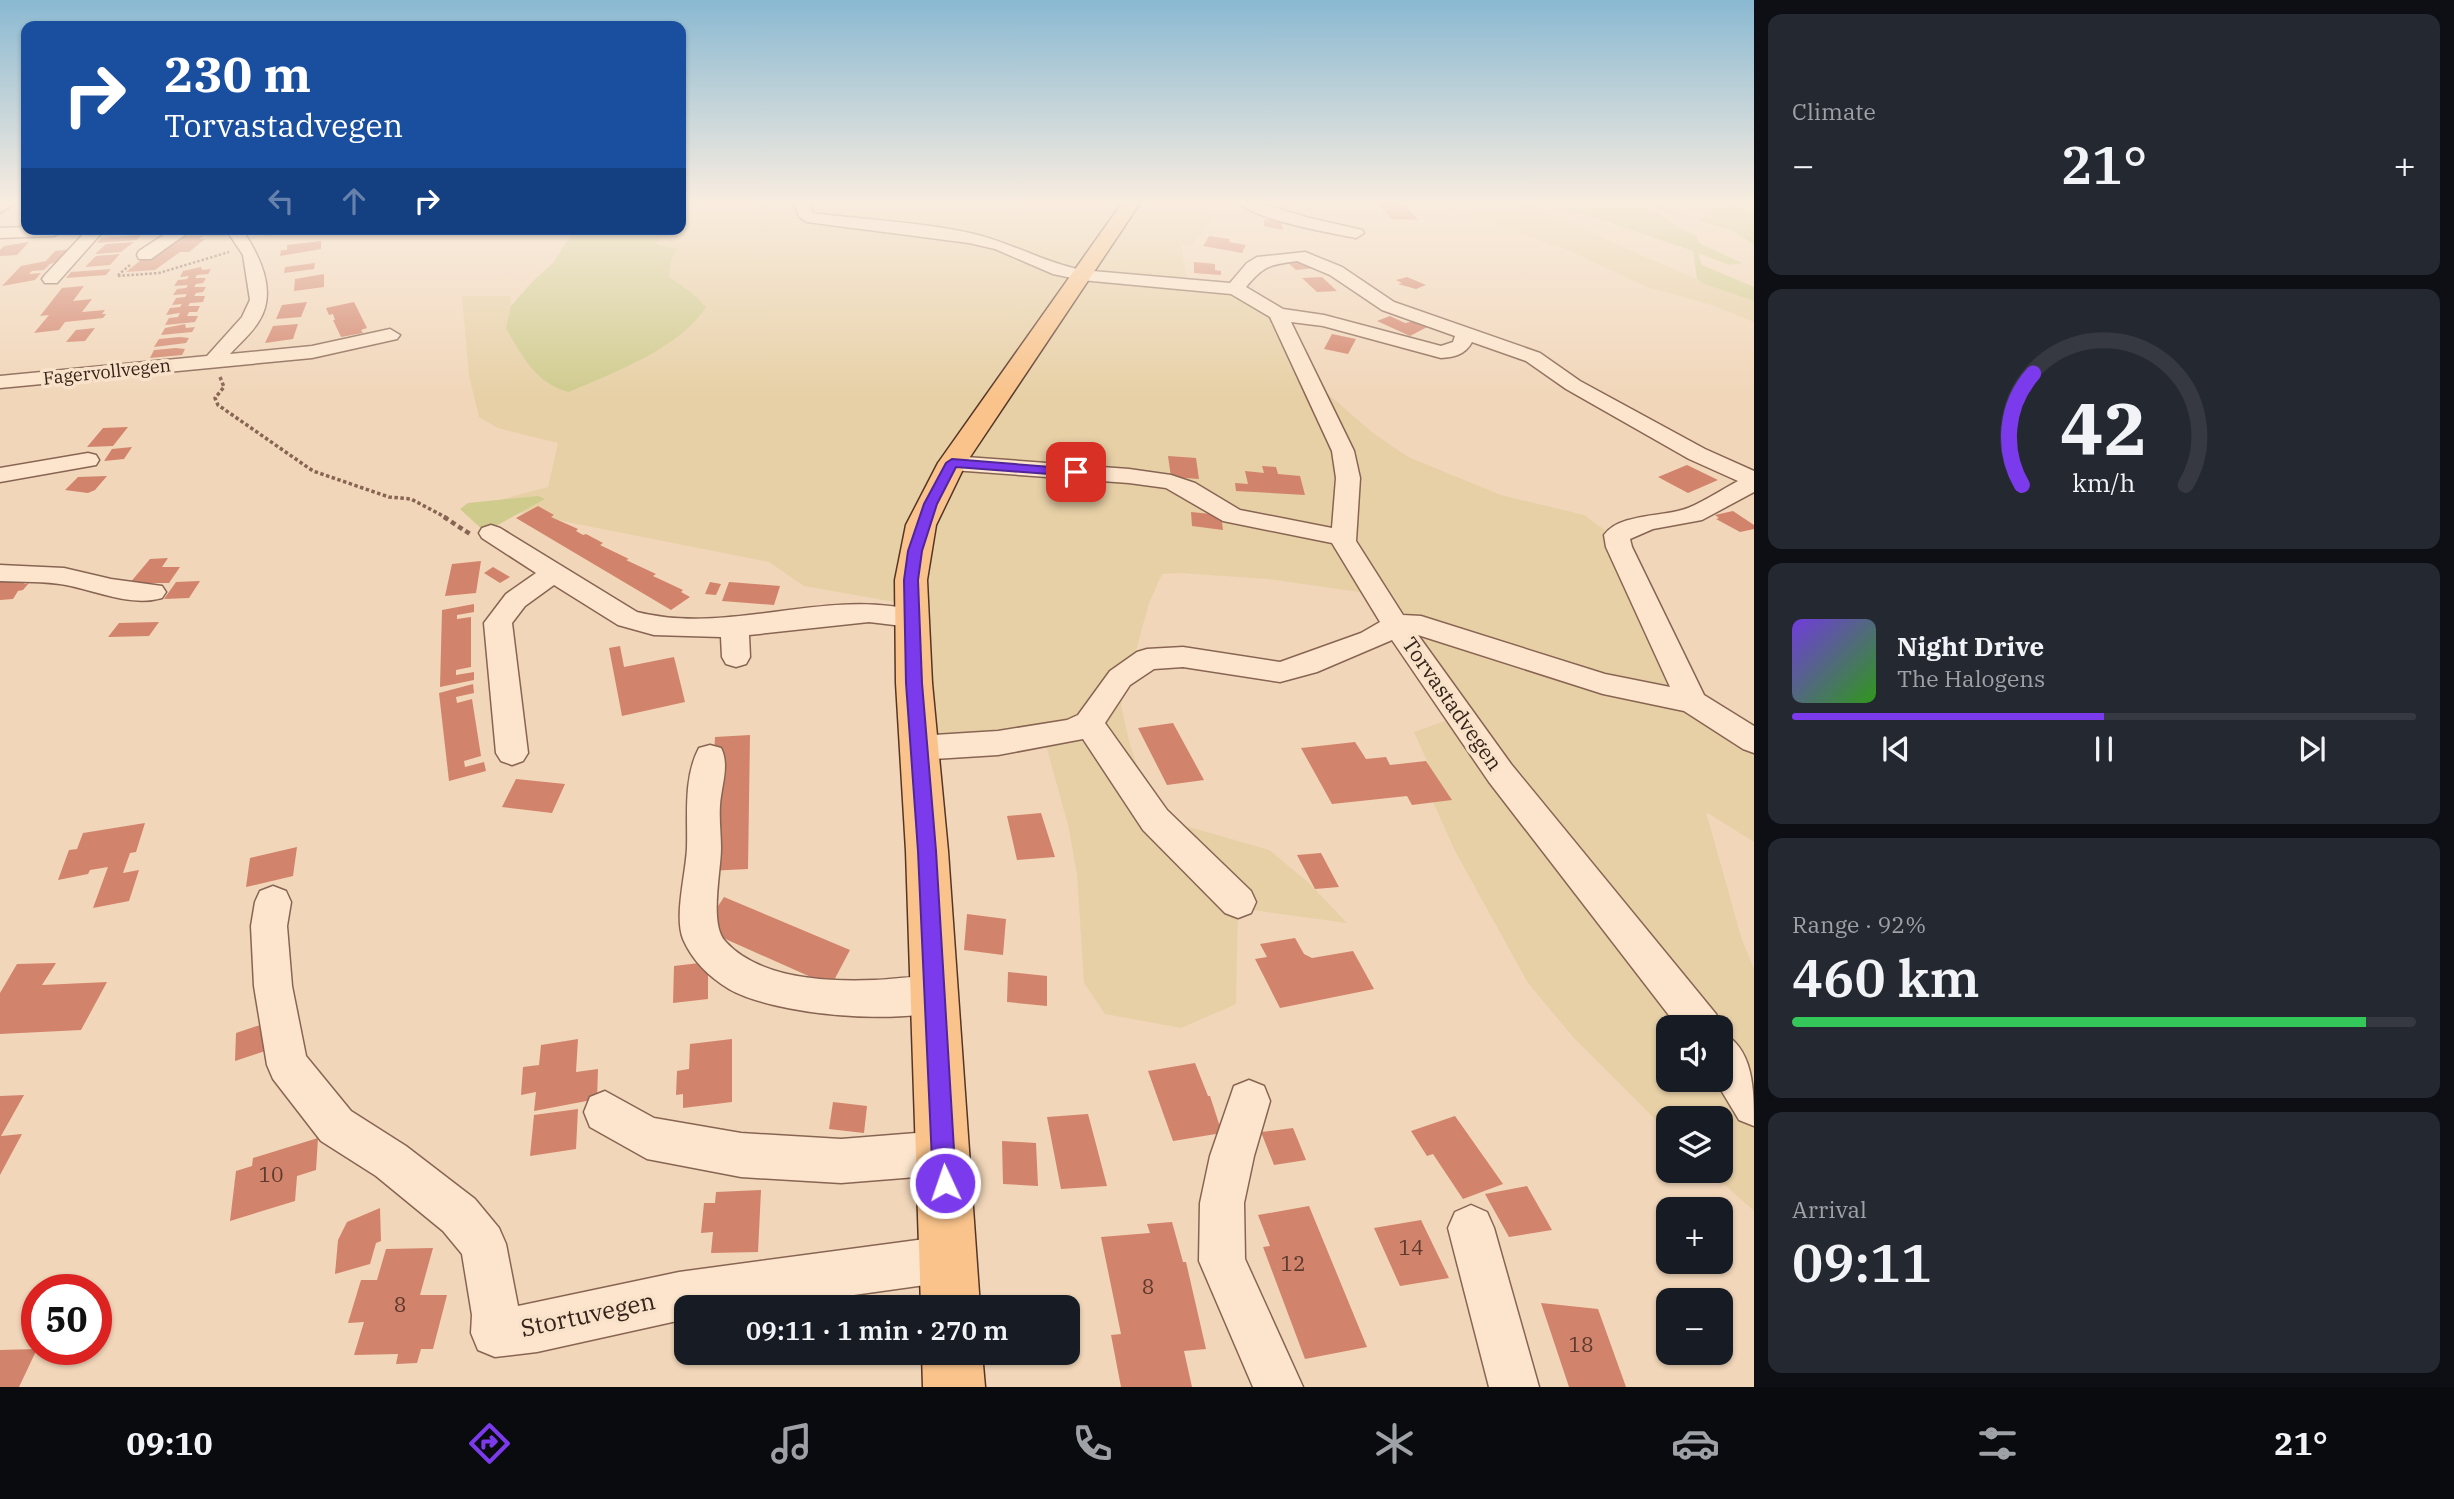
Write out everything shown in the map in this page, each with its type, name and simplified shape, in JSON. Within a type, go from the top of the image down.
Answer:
[{"type":"main road","points":[[949,1285],[911,580],[919,534],[930,504],[952,463],[1086,268]]},
{"type":"main road","points":[[953,1365],[954,1387]]},
{"type":"street","points":[[51,279],[61,268]]},
{"type":"street","points":[[219,360],[251,318],[258,300],[253,268]]},
{"type":"street","points":[[1054,268],[1081,275],[1235,289],[1265,304],[1278,314],[1343,450],[1348,478],[1343,538],[1396,625],[1411,623],[1603,684],[1692,702],[1754,741]]},
{"type":"street","points":[[1235,289],[1252,268]]},
{"type":"street","points":[[1328,268],[1388,306],[1532,357],[1573,385],[1697,454],[1754,481]]},
{"type":"street","points":[[1278,314],[1324,321],[1441,352],[1452,351],[1461,345],[1466,333]]},
{"type":"street","name":"Fagervollvegen","points":[[0,382],[331,349],[390,335]]},
{"type":"street","points":[[0,475],[88,460]]},
{"type":"street","points":[[952,463],[1129,476],[1171,482],[1187,488],[1232,516],[1343,538]]},
{"type":"street","points":[[1692,702],[1619,547],[1617,535],[1647,523],[1693,515],[1754,481]]},
{"type":"street","points":[[491,534],[628,619],[643,625],[668,628],[734,626],[870,613],[911,618]]},
{"type":"street","points":[[0,572],[64,576],[111,588],[153,592]]},
{"type":"street","points":[[512,753],[498,623],[506,608],[518,596],[554,573]]},
{"type":"street","name":"Torvastadvegen","points":[[1089,723],[1120,678],[1147,659],[1184,657],[1280,672],[1307,665],[1371,640],[1396,625],[1500,774],[1692,1015]]},
{"type":"street","points":[[734,626],[736,657]]},
{"type":"street","points":[[918,748],[1041,737],[1072,731],[1089,723],[1155,820],[1238,902]]},
{"type":"street","points":[[710,757],[703,807],[704,848],[699,915],[700,935],[712,954],[743,977],[788,991],[849,999],[935,995]]},
{"type":"street","name":"Stortuvegen","points":[[273,902],[270,926],[273,986],[287,1065],[336,1126],[391,1161],[459,1215],[483,1244],[496,1315],[495,1333],[537,1328],[679,1296],[925,1262],[949,1285]]},
{"type":"street","points":[[1733,1072],[1754,1105]]},
{"type":"street","points":[[1249,1101],[1232,1156],[1223,1203],[1222,1261],[1278,1387]]},
{"type":"street","points":[[605,1112],[648,1138],[741,1155],[841,1161],[929,1154],[943,1156]]},
{"type":"street","points":[[1471,1228],[1514,1387]]},
{"type":"path","points":[[127,268],[117,275],[159,273],[176,268]]},
{"type":"path","points":[[219,360],[219,374],[224,387],[215,398],[218,405],[313,471],[389,497],[400,496],[478,538],[491,534]]},
{"type":"shaded area","points":[[548,268],[670,268],[669,277],[691,292],[706,307],[694,322],[663,347],[625,368],[569,392],[547,383],[539,376],[524,358],[506,328],[511,306]]},
{"type":"shaded area","points":[[670,268],[1185,268],[1188,285],[1224,288],[1260,304],[1328,394],[1373,433],[1408,457],[1501,495],[1584,515],[1614,537],[1671,693],[1754,740],[1754,842],[1706,812],[1742,940],[1754,969],[1754,1211],[1722,1183],[1733,1183],[1733,1106],[1656,1106],[1656,1120],[1573,1037],[1528,983],[1454,849],[1430,795],[1428,763],[1414,732],[1456,717],[1366,593],[1268,579],[1180,573],[1162,574],[1149,603],[1121,705],[1130,745],[1155,817],[1269,850],[1309,883],[1347,923],[1238,908],[1236,1004],[1181,1028],[1105,1014],[1084,983],[1077,875],[1069,829],[1046,745],[919,747],[912,605],[804,586],[769,562],[481,505],[548,487],[558,443],[498,428],[479,417],[469,376],[462,296],[511,296],[511,313],[506,328],[691,292],[669,277]]},
{"type":"shaded area","points":[[1605,268],[1670,268],[1754,299],[1754,322],[1712,305],[1647,287]]},
{"type":"shaded area","points":[[1695,268],[1708,268],[1754,287],[1754,301],[1702,283],[1697,279]]},
{"type":"shaded area","points":[[538,496],[545,499],[485,532],[460,509],[468,503]]},
{"type":"building","points":[[19,268],[46,268],[29,274],[41,273],[35,280],[2,286]]},
{"type":"building","points":[[131,268],[158,268],[155,270],[126,272]]},
{"type":"building","points":[[198,268],[211,269],[208,274],[197,275],[195,278],[206,278],[203,283],[194,287],[206,287],[203,292],[194,296],[205,296],[203,302],[190,303],[188,306],[200,306],[197,312],[189,312],[187,316],[198,316],[195,322],[165,325],[169,318],[178,317],[180,313],[166,315],[170,308],[180,307],[182,304],[172,305],[176,298],[185,297],[187,294],[173,295],[177,289],[186,288],[188,285],[174,286],[178,280],[187,279],[189,276],[180,277],[183,271]]},
{"type":"building","points":[[285,268],[314,268],[314,269],[284,273]]},
{"type":"building","points":[[1194,268],[1215,268],[1221,271],[1221,275],[1194,273]]},
{"type":"building","points":[[111,269],[106,275],[66,278],[71,272]]},
{"type":"building","points":[[324,274],[324,287],[294,291],[295,279]]},
{"type":"building","points":[[1322,277],[1337,291],[1317,292],[1302,278]]},
{"type":"building","points":[[1407,277],[1426,285],[1416,289],[1398,284],[1402,283],[1396,280]]},
{"type":"building","points":[[84,286],[73,301],[92,299],[82,312],[105,310],[103,318],[65,322],[59,330],[34,333],[49,315],[40,316],[62,288]]},
{"type":"building","points":[[307,302],[301,317],[276,319],[282,305]]},
{"type":"building","points":[[354,302],[367,328],[361,330],[363,333],[341,337],[333,314],[329,315],[326,308]]},
{"type":"building","points":[[1390,316],[1405,323],[1419,320],[1431,325],[1410,336],[1377,321]]},
{"type":"building","points":[[185,324],[186,328],[195,327],[192,332],[161,335],[165,328]]},
{"type":"building","points":[[298,324],[293,339],[265,343],[273,326]]},
{"type":"building","points":[[95,328],[85,341],[66,342],[76,330]]},
{"type":"building","points":[[1332,334],[1356,339],[1348,354],[1324,349]]},
{"type":"building","points":[[189,338],[186,343],[154,347],[159,339]]},
{"type":"building","points":[[185,349],[182,355],[150,358],[154,350]]},
{"type":"building","points":[[128,427],[113,446],[87,447],[103,428]]},
{"type":"building","points":[[132,447],[124,459],[104,461],[112,449]]},
{"type":"building","points":[[1168,456],[1196,458],[1199,479],[1171,477]]},
{"type":"building","points":[[1687,465],[1718,480],[1688,493],[1658,477]]},
{"type":"building","points":[[1262,466],[1276,467],[1278,474],[1300,476],[1305,495],[1236,491],[1235,483],[1248,484],[1245,471],[1264,473]]},
{"type":"building","points":[[107,476],[95,490],[88,493],[65,490],[78,477]]},
{"type":"building","points":[[538,506],[554,515],[551,517],[603,543],[600,545],[656,574],[653,576],[683,590],[681,592],[690,597],[671,610],[516,518]]},
{"type":"building","points":[[1733,511],[1754,525],[1754,529],[1740,532],[1716,519],[1719,518],[1715,515]]},
{"type":"building","points":[[1191,512],[1221,515],[1223,530],[1192,526]]},
{"type":"building","points":[[168,558],[162,567],[180,567],[169,583],[147,583],[144,587],[129,584],[150,559]]},
{"type":"building","points":[[481,561],[476,593],[445,596],[452,564]]},
{"type":"building","points":[[493,567],[510,577],[500,583],[484,573]]},
{"type":"building","points":[[29,577],[24,584],[29,583],[23,590],[18,591],[13,599],[0,600],[0,579]]},
{"type":"building","points":[[200,581],[189,598],[164,599],[176,582]]},
{"type":"building","points":[[710,582],[721,584],[716,595],[705,594]]},
{"type":"building","points":[[729,582],[780,586],[774,605],[722,601]]},
{"type":"building","points":[[474,604],[474,612],[457,615],[457,619],[471,617],[471,667],[456,670],[456,675],[474,672],[474,680],[440,687],[442,610]]},
{"type":"building","points":[[159,622],[149,636],[108,637],[119,623]]},
{"type":"building","points":[[620,646],[624,667],[674,657],[685,702],[622,716],[609,648]]},
{"type":"building","points":[[473,684],[474,693],[456,697],[457,703],[472,699],[481,756],[464,761],[465,767],[484,762],[486,771],[449,781],[439,693]]},
{"type":"building","points":[[1173,723],[1204,780],[1167,785],[1138,728]]},
{"type":"building","points":[[750,735],[748,869],[708,871],[715,737]]},
{"type":"building","points":[[1355,742],[1366,759],[1386,757],[1390,765],[1426,761],[1452,800],[1412,805],[1407,796],[1332,804],[1301,748]]},
{"type":"building","points":[[516,779],[565,784],[552,813],[502,807]]},
{"type":"building","points":[[1041,813],[1055,857],[1017,860],[1007,816]]},
{"type":"building","points":[[145,823],[136,852],[130,853],[123,873],[139,870],[129,901],[93,908],[108,867],[58,880],[69,850],[77,849],[83,833]]},
{"type":"building","points":[[297,847],[293,876],[246,887],[250,858]]},
{"type":"building","points":[[1321,853],[1339,887],[1315,889],[1297,855]]},
{"type":"building","points":[[724,897],[850,950],[831,986],[703,929]]},
{"type":"building","points":[[967,914],[1006,919],[1003,955],[964,950]]},
{"type":"building","points":[[1295,938],[1304,954],[1312,958],[1353,951],[1374,989],[1280,1008],[1255,959],[1267,957],[1260,944]]},
{"type":"building","points":[[708,962],[708,999],[673,1003],[674,966]]},
{"type":"building","points":[[56,963],[42,985],[107,982],[81,1030],[0,1034],[0,993],[17,964]]},
{"type":"building","points":[[1008,972],[1047,976],[1047,1006],[1007,1002]]},
{"type":"building","points":[[275,1020],[274,1048],[235,1061],[236,1033]]},
{"type":"building","points":[[578,1039],[576,1072],[598,1069],[597,1099],[534,1111],[536,1092],[521,1095],[523,1067],[539,1065],[541,1045]]},
{"type":"building","points":[[732,1039],[732,1102],[683,1108],[683,1094],[676,1095],[677,1071],[689,1069],[690,1044]]},
{"type":"building","points":[[1195,1063],[1210,1096],[1222,1133],[1173,1141],[1148,1071]]},
{"type":"building","points":[[24,1095],[1,1136],[22,1134],[0,1175],[0,1096]]},
{"type":"building","points":[[833,1102],[867,1106],[864,1133],[829,1129]]},
{"type":"building","points":[[578,1109],[576,1149],[530,1156],[534,1115]]},
{"type":"building","points":[[1088,1114],[1107,1186],[1061,1189],[1047,1117]]},
{"type":"building","points":[[1455,1116],[1503,1184],[1463,1199],[1433,1154],[1427,1156],[1411,1131]]},
{"type":"building","points":[[1293,1128],[1306,1160],[1274,1165],[1261,1132]]},
{"type":"building","points":[[318,1138],[316,1170],[297,1176],[295,1201],[230,1221],[236,1171],[252,1166],[253,1158]]},
{"type":"building","points":[[1002,1141],[1036,1143],[1038,1186],[1003,1184]]},
{"type":"building","points":[[1527,1186],[1552,1230],[1509,1237],[1485,1194]]},
{"type":"building","points":[[761,1190],[758,1252],[711,1253],[713,1232],[701,1233],[704,1203],[715,1203],[716,1192]]},
{"type":"building","points":[[1309,1206],[1367,1347],[1305,1359],[1263,1247],[1270,1246],[1258,1215]]},
{"type":"building","points":[[380,1208],[381,1241],[376,1243],[370,1264],[335,1274],[338,1240],[347,1222]]},
{"type":"building","points":[[1421,1220],[1449,1278],[1400,1286],[1374,1228]]},
{"type":"building","points":[[1172,1222],[1183,1262],[1186,1262],[1206,1349],[1184,1351],[1192,1387],[1121,1387],[1111,1335],[1121,1334],[1101,1237],[1150,1233],[1147,1224]]},
{"type":"building","points":[[433,1248],[420,1295],[447,1295],[433,1349],[421,1349],[417,1363],[396,1364],[398,1354],[354,1355],[364,1322],[348,1323],[361,1280],[377,1280],[386,1249]]},
{"type":"building","points":[[1541,1303],[1598,1309],[1626,1387],[1569,1387]]},
{"type":"building","points":[[21,1349],[21,1365],[29,1365],[19,1387],[0,1387],[0,1350]]},
{"type":"route","points":[[945,1183],[927,851],[914,683],[911,580],[915,551],[921,525],[952,463],[1076,472]]}]
